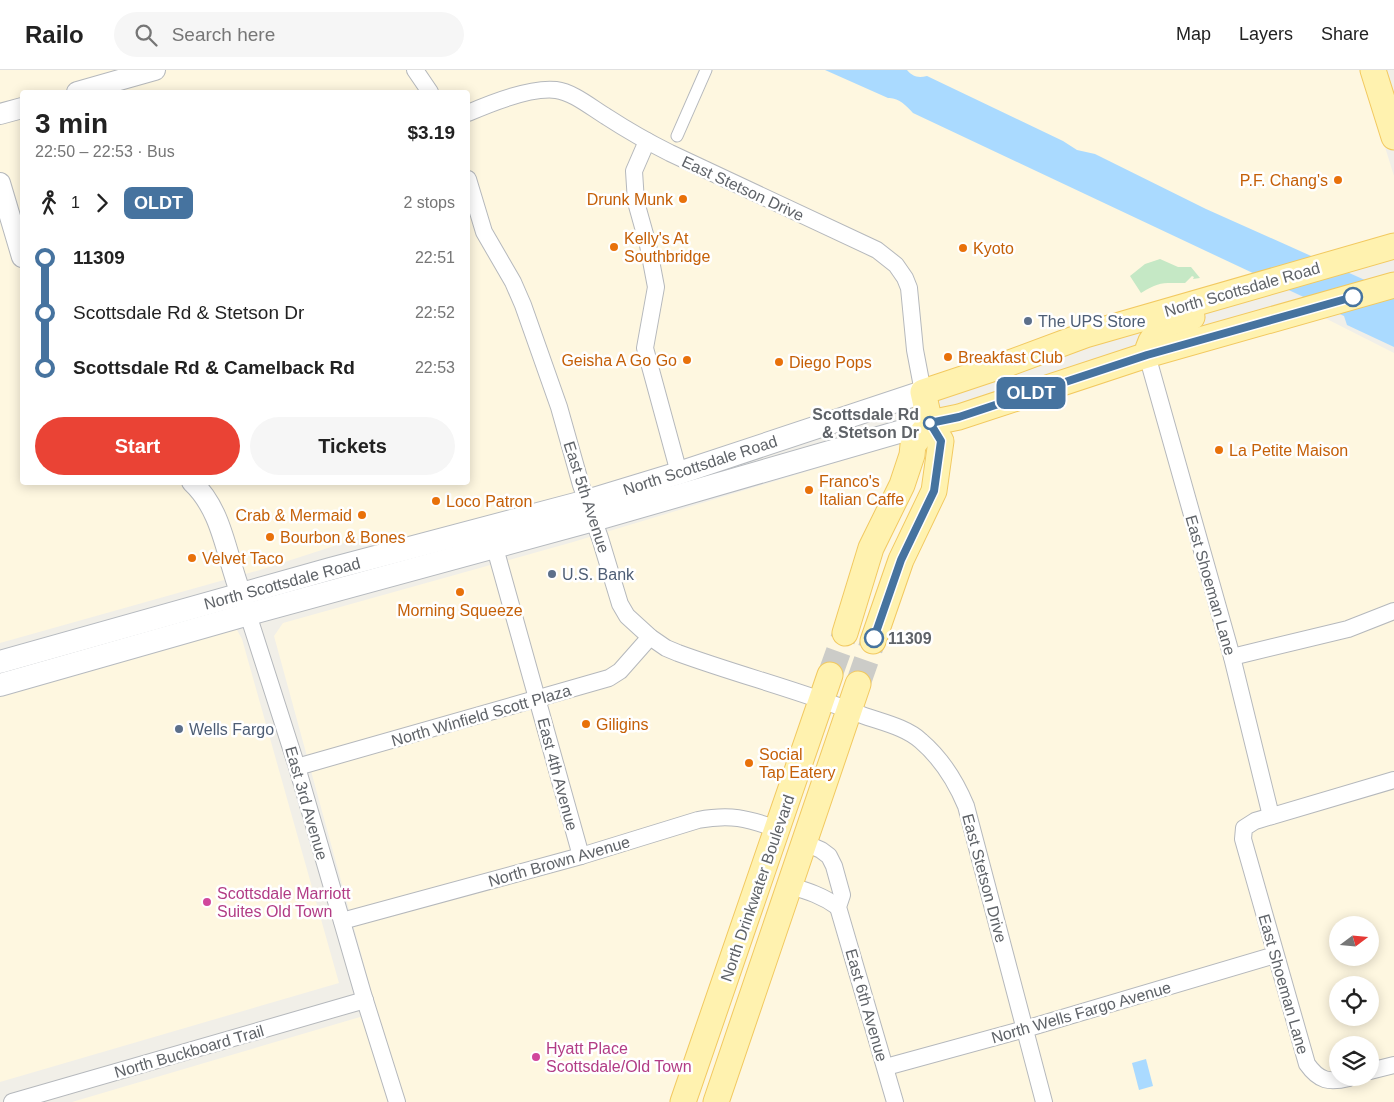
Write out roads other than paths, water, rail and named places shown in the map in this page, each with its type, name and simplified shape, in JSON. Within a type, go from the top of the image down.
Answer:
[{"type":"main road","points":[[1373,70],[1394,136]]},
{"type":"main road","name":"North Scottsdale Road","points":[[0,662],[245,604],[495,548],[591,511],[679,473],[1008,364],[1085,335],[1394,246]]},
{"type":"main road","name":"North Scottsdale Road","points":[[0,685],[245,604],[591,511],[959,417],[1147,355],[1392,286]]},
{"type":"main road","points":[[1147,355],[1150,342],[1159,332],[1210,309],[1237,291]]},
{"type":"main road","points":[[873,641],[901,560],[934,491],[941,441],[930,423],[923,392]]},
{"type":"main road","points":[[845,633],[871,548],[902,484],[912,456],[913,445],[930,423]]},
{"type":"main road","name":"North Drinkwater Boulevard","points":[[683,1102],[830,675]]},
{"type":"main road","name":"North Drinkwater Boulevard","points":[[716,1102],[858,684]]},
{"type":"street","points":[[84,90],[155,70]]},
{"type":"street","points":[[415,70],[429,90]]},
{"type":"street","points":[[677,136],[706,70]]},
{"type":"street","name":"East Stetson Drive","points":[[470,111],[526,94],[557,90],[580,100],[647,142],[877,250],[896,265],[909,288],[915,350],[923,392]]},
{"type":"street","points":[[0,114],[20,109]]},
{"type":"street","points":[[647,142],[634,171],[636,202],[648,244],[656,287],[645,348],[679,473]]},
{"type":"street","points":[[0,183],[20,250]]},
{"type":"street","name":"East 5th Avenue","points":[[470,194],[473,216],[513,282],[523,305],[559,407],[620,604],[627,616],[650,638],[666,648],[693,659],[821,701]]},
{"type":"street","name":"East Shoeman Lane","points":[[1147,355],[1232,657],[1272,816],[1255,821],[1244,828],[1243,839],[1307,1064],[1318,1078],[1329,1081]]},
{"type":"street","name":"East 3rd Avenue","points":[[195,485],[204,495],[213,510],[233,574],[245,604],[297,767],[397,1102]]},
{"type":"street","name":"East 4th Avenue","points":[[495,548],[581,856]]},
{"type":"street","points":[[1232,657],[1348,629],[1394,611]]},
{"type":"street","name":"North Winfield Scott Plaza","points":[[297,767],[609,678],[620,671],[650,638]]},
{"type":"street","points":[[821,701],[850,710]]},
{"type":"street","name":"East Stetson Drive","points":[[850,710],[904,731],[920,740],[942,763],[957,785],[966,806],[1044,1102]]},
{"type":"street","points":[[1272,816],[1394,780]]},
{"type":"street","name":"North Brown Avenue","points":[[342,921],[581,856],[698,820],[717,816],[738,817],[777,829]]},
{"type":"street","name":"East 6th Avenue","points":[[805,843],[829,856],[834,866],[842,895],[838,907],[895,1102]]},
{"type":"street","points":[[790,886],[813,892],[838,907]]},
{"type":"street","name":"North Wells Fargo Avenue","points":[[886,1067],[1025,1029],[1275,955]]},
{"type":"street","name":"North Buckboard Trail","points":[[12,1102],[365,1000]]},
{"type":"street","points":[[1379,1068],[1394,1064]]},
{"type":"water","points":[[825,70],[907,70],[916,76],[927,76],[1063,141],[1077,150],[1095,154],[1206,209],[1394,293],[1394,347],[1347,325],[1344,316],[913,113],[899,100],[888,98]]},
{"type":"water","points":[[1146,1059],[1153,1086],[1139,1090],[1132,1063]]},
{"type":"tunnel","points":[[830,675],[845,633]]},
{"type":"tunnel","points":[[858,684],[873,641]]},
{"type":"place","name":"P.F. Chang's","points":[[1338,180]]},
{"type":"place","name":"Drunk Munk","points":[[683,199]]},
{"type":"place","name":"Kelly's At Southbridge","points":[[614,247]]},
{"type":"place","name":"Kyoto","points":[[963,248]]},
{"type":"place","name":"The UPS Store","points":[[1028,321]]},
{"type":"place","name":"Breakfast Club","points":[[948,357]]},
{"type":"place","name":"Geisha A Go Go","points":[[687,360]]},
{"type":"place","name":"Diego Pops","points":[[779,362]]},
{"type":"place","name":"Scottsdale Rd & Stetson Dr","points":[[930,423]]},
{"type":"place","name":"La Petite Maison","points":[[1219,450]]},
{"type":"place","name":"Franco's Italian Caffe","points":[[809,490]]},
{"type":"place","name":"Loco Patron","points":[[436,501]]},
{"type":"place","name":"Crab & Mermaid","points":[[362,515]]},
{"type":"place","name":"Bourbon & Bones","points":[[270,537]]},
{"type":"place","name":"Velvet Taco","points":[[192,558]]},
{"type":"place","name":"U.S. Bank","points":[[552,574]]},
{"type":"place","name":"Morning Squeeze","points":[[460,592]]},
{"type":"place","name":"11309","points":[[874,638]]},
{"type":"place","name":"Giligins","points":[[586,724]]},
{"type":"place","name":"Wells Fargo","points":[[179,729]]},
{"type":"place","name":"Social Tap Eatery","points":[[749,763]]},
{"type":"place","name":"Scottsdale Marriott Suites Old Town","points":[[207,902]]},
{"type":"place","name":"Hyatt Place Scottsdale/Old Town","points":[[536,1057]]}]
